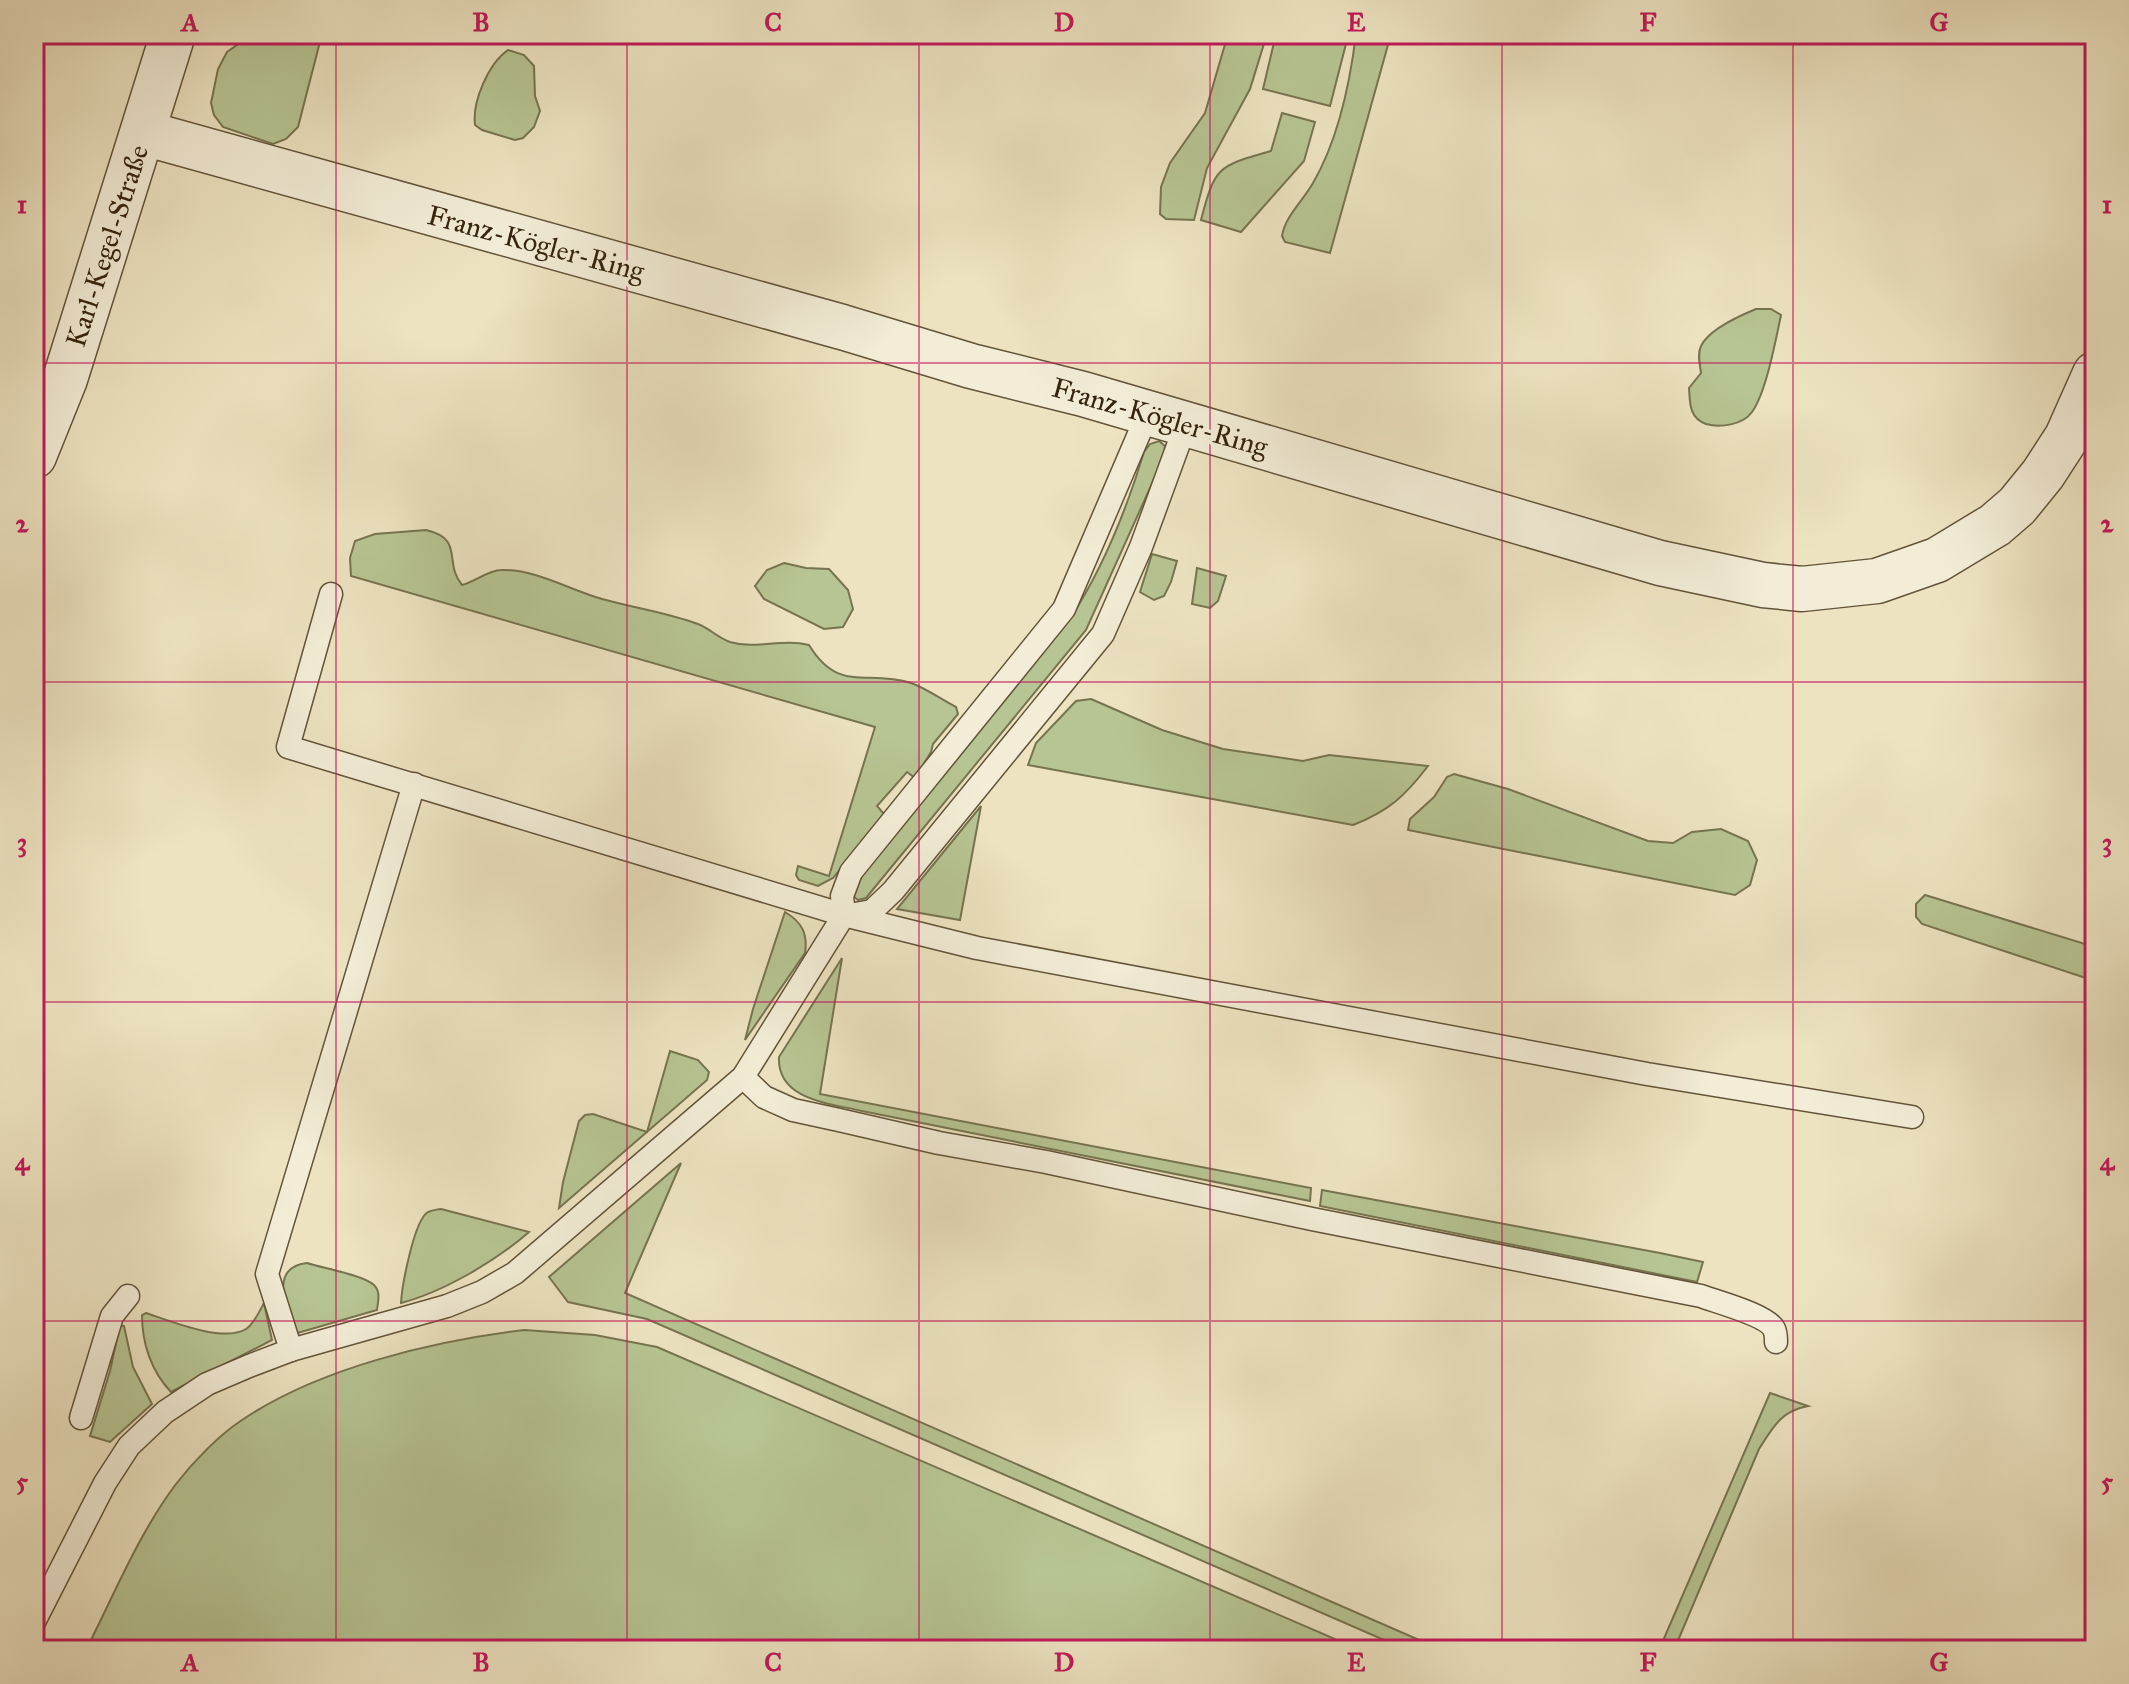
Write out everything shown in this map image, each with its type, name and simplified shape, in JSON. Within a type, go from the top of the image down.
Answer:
[{"type":"street","name":"Karl-Kegel-Straße","points":[[34,456],[65,379],[173,34]]},
{"type":"street","name":"Franz-Kögler-Ring","points":[[144,133],[842,327],[971,366],[1167,418],[1660,563],[1763,585],[1802,589],[1877,581],[1937,560],[1995,525],[2017,506],[2043,474],[2067,437],[2095,374]]},
{"type":"lane","points":[[844,915],[872,911],[893,891],[1103,634],[1141,547],[1167,418]]},
{"type":"lane","points":[[34,1622],[100,1492],[129,1446],[165,1412],[207,1384],[291,1350],[447,1306],[482,1292],[515,1273],[743,1077],[844,915],[842,896],[851,872],[1064,609],[1167,418]]},
{"type":"lane","points":[[331,594],[288,747],[844,915],[977,948],[1647,1074],[1912,1117]]},
{"type":"lane","points":[[291,1350],[267,1274],[414,784]]},
{"type":"lane","points":[[743,1077],[764,1097],[793,1110],[939,1143],[1046,1162],[1312,1219],[1701,1296],[1759,1317],[1775,1331],[1776,1342]]},
{"type":"lane","points":[[81,1418],[112,1316],[128,1296]]},
{"type":"green space","points":[[253,34],[322,34],[298,127],[286,139],[273,144],[223,127],[214,115],[211,103],[218,69],[227,52]]},
{"type":"green space","points":[[1228,34],[1267,34],[1250,89],[1207,168],[1194,220],[1166,219],[1160,214],[1161,187],[1170,163],[1205,113]]},
{"type":"green space","points":[[1276,34],[1323,34],[1347,40],[1330,106],[1263,89]]},
{"type":"green space","points":[[1356,34],[1391,34],[1330,253],[1285,242],[1282,236],[1287,222],[1322,166],[1336,130]]},
{"type":"green space","points":[[508,50],[524,55],[534,66],[535,96],[540,111],[534,127],[523,138],[515,140],[475,125],[476,105],[483,83],[494,64]]},
{"type":"green space","points":[[1282,113],[1315,122],[1304,161],[1241,232],[1201,220],[1215,178],[1229,165],[1271,151]]},
{"type":"green space","points":[[1756,309],[1771,309],[1781,315],[1762,392],[1752,412],[1737,423],[1706,424],[1693,414],[1689,394],[1689,388],[1701,373],[1701,346],[1717,329]]},
{"type":"green space","points":[[1159,441],[1165,446],[1164,457],[1086,630],[866,898],[858,900],[853,896],[857,884],[871,862],[1071,617],[1113,537],[1144,452],[1150,444]]},
{"type":"green space","points":[[426,530],[438,534],[450,545],[454,568],[462,585],[496,571],[527,573],[602,599],[686,620],[730,642],[809,645],[831,670],[854,677],[911,683],[956,707],[958,714],[933,744],[915,778],[907,772],[877,806],[884,814],[833,878],[818,886],[799,880],[796,875],[798,866],[829,876],[875,727],[351,576],[350,558],[355,541],[375,534]]},
{"type":"green space","points":[[1152,554],[1177,561],[1164,596],[1154,600],[1140,592]]},
{"type":"green space","points":[[784,563],[829,569],[848,590],[853,609],[843,627],[824,629],[764,599],[755,586],[767,570]]},
{"type":"green space","points":[[1197,568],[1226,576],[1218,601],[1210,608],[1192,604]]},
{"type":"green space","points":[[1091,699],[1162,730],[1223,749],[1303,761],[1329,755],[1428,766],[1395,802],[1353,825],[1028,765],[1036,743],[1076,701]]},
{"type":"green space","points":[[1454,774],[1508,789],[1648,841],[1673,843],[1692,832],[1721,829],[1748,841],[1757,860],[1750,885],[1735,895],[1408,830],[1410,819],[1434,797],[1447,777]]},
{"type":"green space","points":[[981,806],[960,920],[897,909]]},
{"type":"green space","points":[[1925,895],[2095,947],[2095,981],[1922,924],[1916,917],[1916,904]]},
{"type":"green space","points":[[785,912],[802,929],[806,940],[805,953],[745,1040],[753,1009]]},
{"type":"green space","points":[[842,958],[820,1094],[1311,1188],[1310,1201],[862,1111],[807,1097],[786,1082],[779,1057]]},
{"type":"green space","points":[[670,1051],[698,1060],[709,1072],[707,1080],[647,1132]]},
{"type":"green space","points":[[593,1114],[647,1132],[559,1208],[579,1121],[585,1115]]},
{"type":"green space","points":[[681,1163],[625,1293],[1442,1650],[1407,1650],[647,1319],[568,1302],[549,1277]]},
{"type":"green space","points":[[1322,1190],[1703,1262],[1697,1282],[1320,1206]]},
{"type":"green space","points":[[441,1209],[529,1232],[468,1274],[401,1303],[406,1269],[418,1227],[428,1212]]},
{"type":"green space","points":[[307,1263],[369,1281],[378,1294],[377,1310],[294,1334],[285,1302],[284,1281],[295,1266]]},
{"type":"green space","points":[[264,1303],[272,1340],[171,1392],[149,1356],[142,1315],[146,1313],[211,1332],[236,1333],[251,1324]]},
{"type":"green space","points":[[120,1325],[124,1326],[133,1367],[152,1404],[110,1442],[90,1436]]},
{"type":"green space","points":[[524,1330],[595,1335],[657,1347],[1335,1639],[1331,1650],[86,1650],[163,1503],[198,1458],[233,1426],[272,1402],[341,1372],[452,1341]]},
{"type":"green space","points":[[1770,1393],[1808,1406],[1784,1416],[1759,1449],[1674,1650],[1659,1650]]}]
